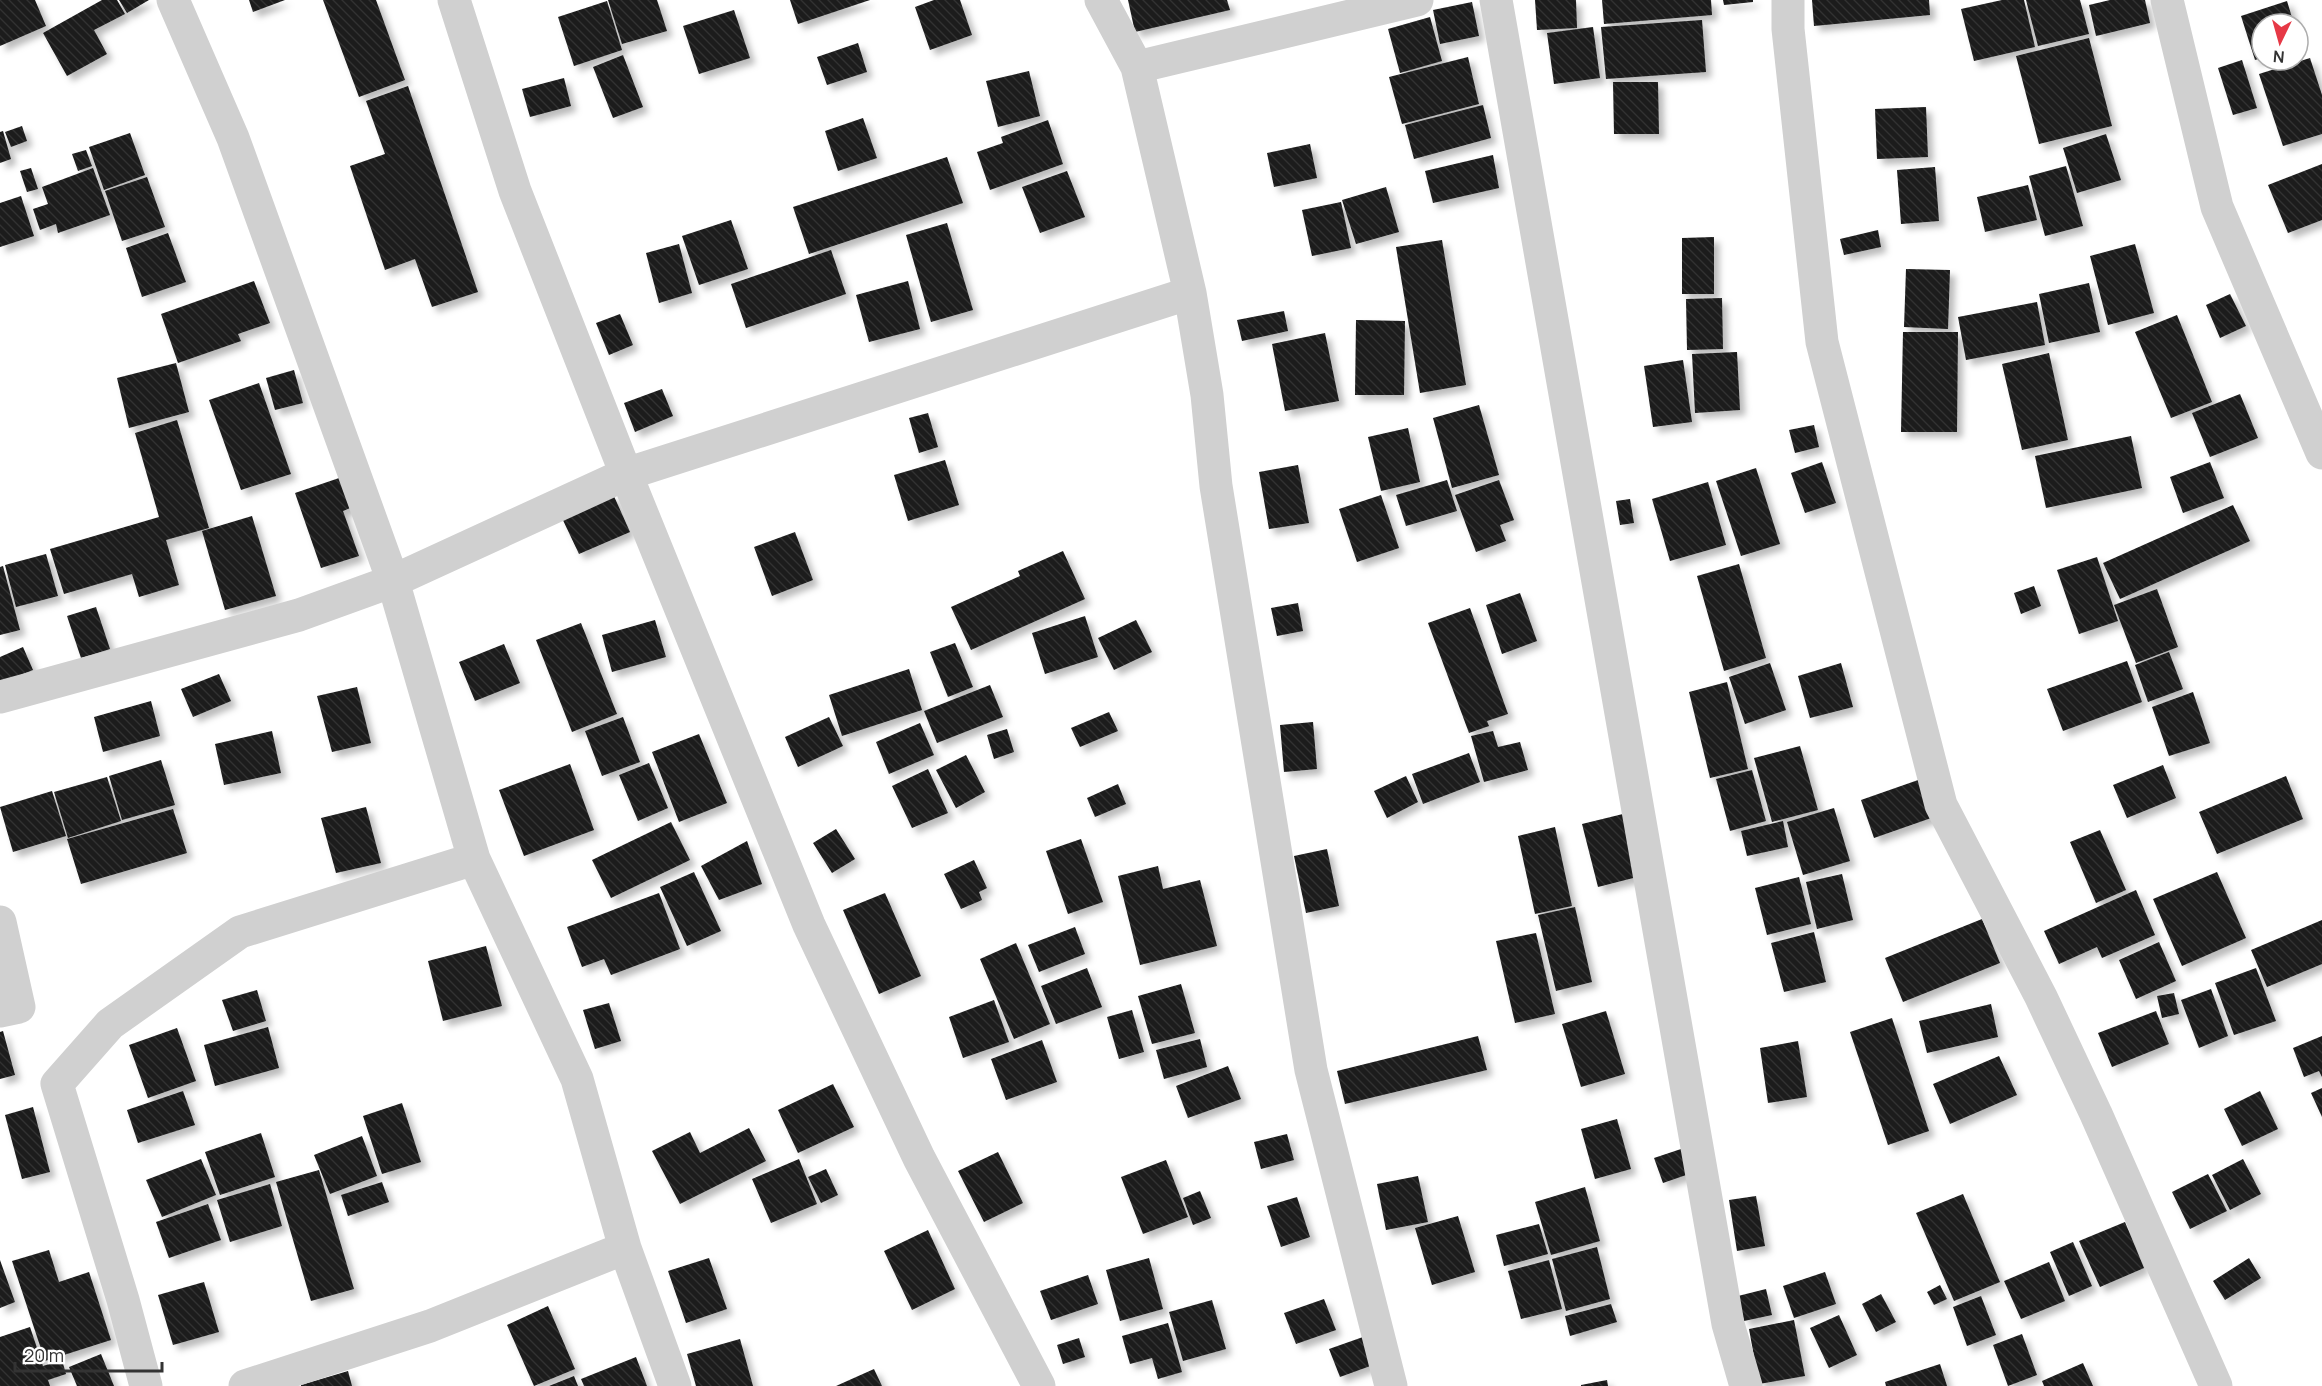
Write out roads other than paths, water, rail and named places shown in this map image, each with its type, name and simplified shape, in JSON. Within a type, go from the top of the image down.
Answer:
[{"type":"street","points":[[173,0],[233,138],[393,581],[474,859],[577,1079],[625,1248],[675,1386]]},
{"type":"street","points":[[454,0],[515,191],[626,474],[809,925],[919,1158],[1039,1386]]},
{"type":"street","points":[[1101,0],[1137,67],[1190,293],[1207,395],[1218,498],[1311,1071],[1391,1386]]},
{"type":"street","points":[[1137,67],[1417,0]]},
{"type":"street","points":[[1497,0],[1728,1324],[1746,1386]]},
{"type":"street","points":[[1788,0],[1788,29],[1822,342],[1941,805],[2041,997],[2096,1114],[2216,1386]]},
{"type":"street","points":[[2167,0],[2217,207],[2322,453]]},
{"type":"street","points":[[0,697],[299,615],[393,581],[626,474],[1190,293]]},
{"type":"street","points":[[57,1084],[110,1024],[240,932],[474,859]]},
{"type":"street","points":[[0,922],[19,1007],[0,1011]]},
{"type":"street","points":[[57,1084],[123,1299],[146,1386]]},
{"type":"street","points":[[57,1084],[156,1386]]},
{"type":"street","points":[[245,1386],[430,1326],[625,1248]]}]
